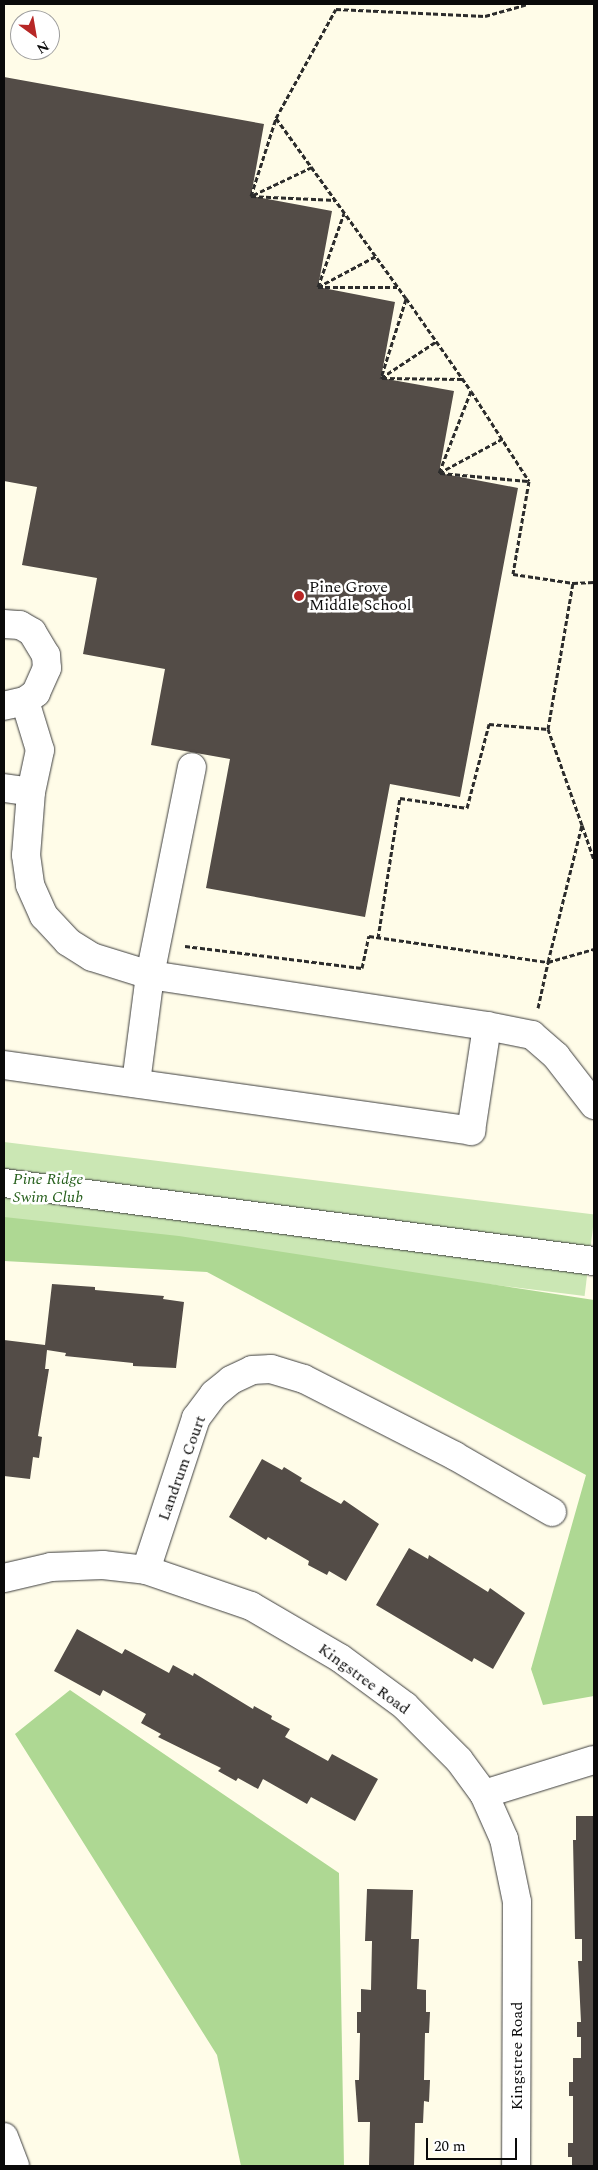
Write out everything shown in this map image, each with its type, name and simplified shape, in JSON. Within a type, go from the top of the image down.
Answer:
[{"type":"street","points":[[4,624],[20,625],[32,632],[46,654],[44,682],[14,704],[40,750],[31,792],[26,855],[30,885],[44,916],[68,942],[92,957],[150,975],[487,1026],[532,1035],[556,1056],[594,1105]]},
{"type":"street","points":[[136,1083],[150,975],[158,943],[192,767]]},
{"type":"street","points":[[4,788],[31,792]]},
{"type":"street","points":[[4,1065],[471,1131],[487,1026]]},
{"type":"street","points":[[4,1183],[594,1261]]},
{"type":"street","name":"Landrum Court","points":[[146,1570],[196,1418],[214,1394],[232,1380],[252,1370],[271,1369],[304,1379],[455,1456],[552,1512]]},
{"type":"street","points":[[4,1578],[50,1567],[103,1565],[146,1570]]},
{"type":"street","name":"Kingstree Road","points":[[146,1570],[251,1606],[340,1658],[405,1706],[459,1760],[484,1794],[504,1839],[517,1902],[516,2166]]},
{"type":"street","points":[[484,1794],[594,1760]]},
{"type":"street","points":[[4,2137],[15,2166]]},
{"type":"path","points":[[250,196],[276,118],[336,9],[485,16],[528,4]]},
{"type":"path","points":[[276,118],[464,379],[528,481],[513,574],[573,584],[594,582]]},
{"type":"path","points":[[250,196],[312,167]]},
{"type":"path","points":[[250,196],[336,200]]},
{"type":"path","points":[[318,288],[344,212]]},
{"type":"path","points":[[318,288],[376,256]]},
{"type":"path","points":[[318,288],[398,287]]},
{"type":"path","points":[[381,378],[406,298]]},
{"type":"path","points":[[381,378],[436,342]]},
{"type":"path","points":[[381,378],[464,379]]},
{"type":"path","points":[[439,473],[472,391]]},
{"type":"path","points":[[439,473],[502,440]]},
{"type":"path","points":[[439,473],[528,481]]},
{"type":"path","points":[[573,584],[548,729],[594,860]]},
{"type":"path","points":[[378,938],[400,798],[467,808],[489,724],[548,729]]},
{"type":"path","points":[[532,1035],[582,824]]},
{"type":"path","points":[[158,943],[362,968],[369,936],[548,962],[560,961],[594,949]]},
{"type":"green space","name":"Pine Ridge Swim Club","points":[[4,1142],[594,1214],[585,1296],[4,1225]]},
{"type":"green space","points":[[4,1217],[179,1236],[594,1300],[594,1696],[543,1705],[531,1669],[586,1475],[207,1272],[4,1261]]},
{"type":"green space","points":[[70,1690],[339,1873],[344,2166],[241,2166],[217,2055],[15,1734]]},
{"type":"building","points":[[4,77],[264,124],[251,196],[332,211],[318,287],[395,302],[381,378],[454,391],[439,473],[518,488],[460,797],[390,784],[365,917],[206,888],[230,759],[151,745],[165,669],[83,654],[97,578],[22,565],[37,487],[4,481]]},
{"type":"building","points":[[52,1284],[95,1287],[95,1290],[164,1296],[163,1299],[184,1302],[176,1368],[133,1366],[133,1363],[65,1356],[66,1353],[47,1350],[45,1369],[49,1369],[38,1436],[42,1437],[39,1458],[33,1457],[30,1479],[4,1476],[4,1340],[45,1345]]},
{"type":"building","points":[[262,1459],[282,1470],[284,1467],[302,1478],[300,1481],[341,1504],[344,1500],[379,1524],[346,1581],[329,1571],[327,1575],[308,1565],[309,1561],[268,1537],[266,1540],[229,1517]]},
{"type":"building","points":[[409,1548],[428,1559],[429,1555],[488,1592],[490,1588],[525,1613],[493,1669],[474,1658],[472,1662],[376,1605]]},
{"type":"building","points":[[77,1629],[122,1654],[125,1649],[169,1673],[173,1665],[193,1676],[194,1673],[253,1709],[254,1706],[272,1716],[271,1719],[290,1729],[285,1737],[328,1761],[332,1754],[378,1779],[355,1821],[311,1797],[307,1804],[263,1779],[258,1789],[238,1778],[236,1781],[218,1771],[221,1768],[158,1737],[161,1734],[141,1723],[146,1714],[103,1690],[100,1696],[54,1671]]},
{"type":"building","points":[[576,1816],[594,1816],[594,2166],[572,2166],[572,2157],[568,2157],[568,2143],[573,2143],[573,2096],[569,2096],[569,2082],[573,2082],[573,2058],[581,2058],[581,2037],[577,2037],[577,2022],[581,2022],[578,1961],[582,1961],[582,1939],[575,1939],[573,1840],[576,1840]]},
{"type":"building","points":[[367,1889],[413,1890],[411,1939],[419,1939],[417,1989],[426,1990],[426,2012],[430,2012],[429,2033],[425,2033],[424,2080],[430,2080],[429,2102],[424,2101],[423,2123],[415,2123],[414,2166],[369,2166],[370,2122],[358,2122],[355,2080],[359,2080],[360,2033],[357,2033],[357,2012],[361,2012],[361,1989],[371,1990],[372,1941],[365,1941]]},
{"type":"place","name":"Pine Grove Middle School","points":[[299,596]]}]
